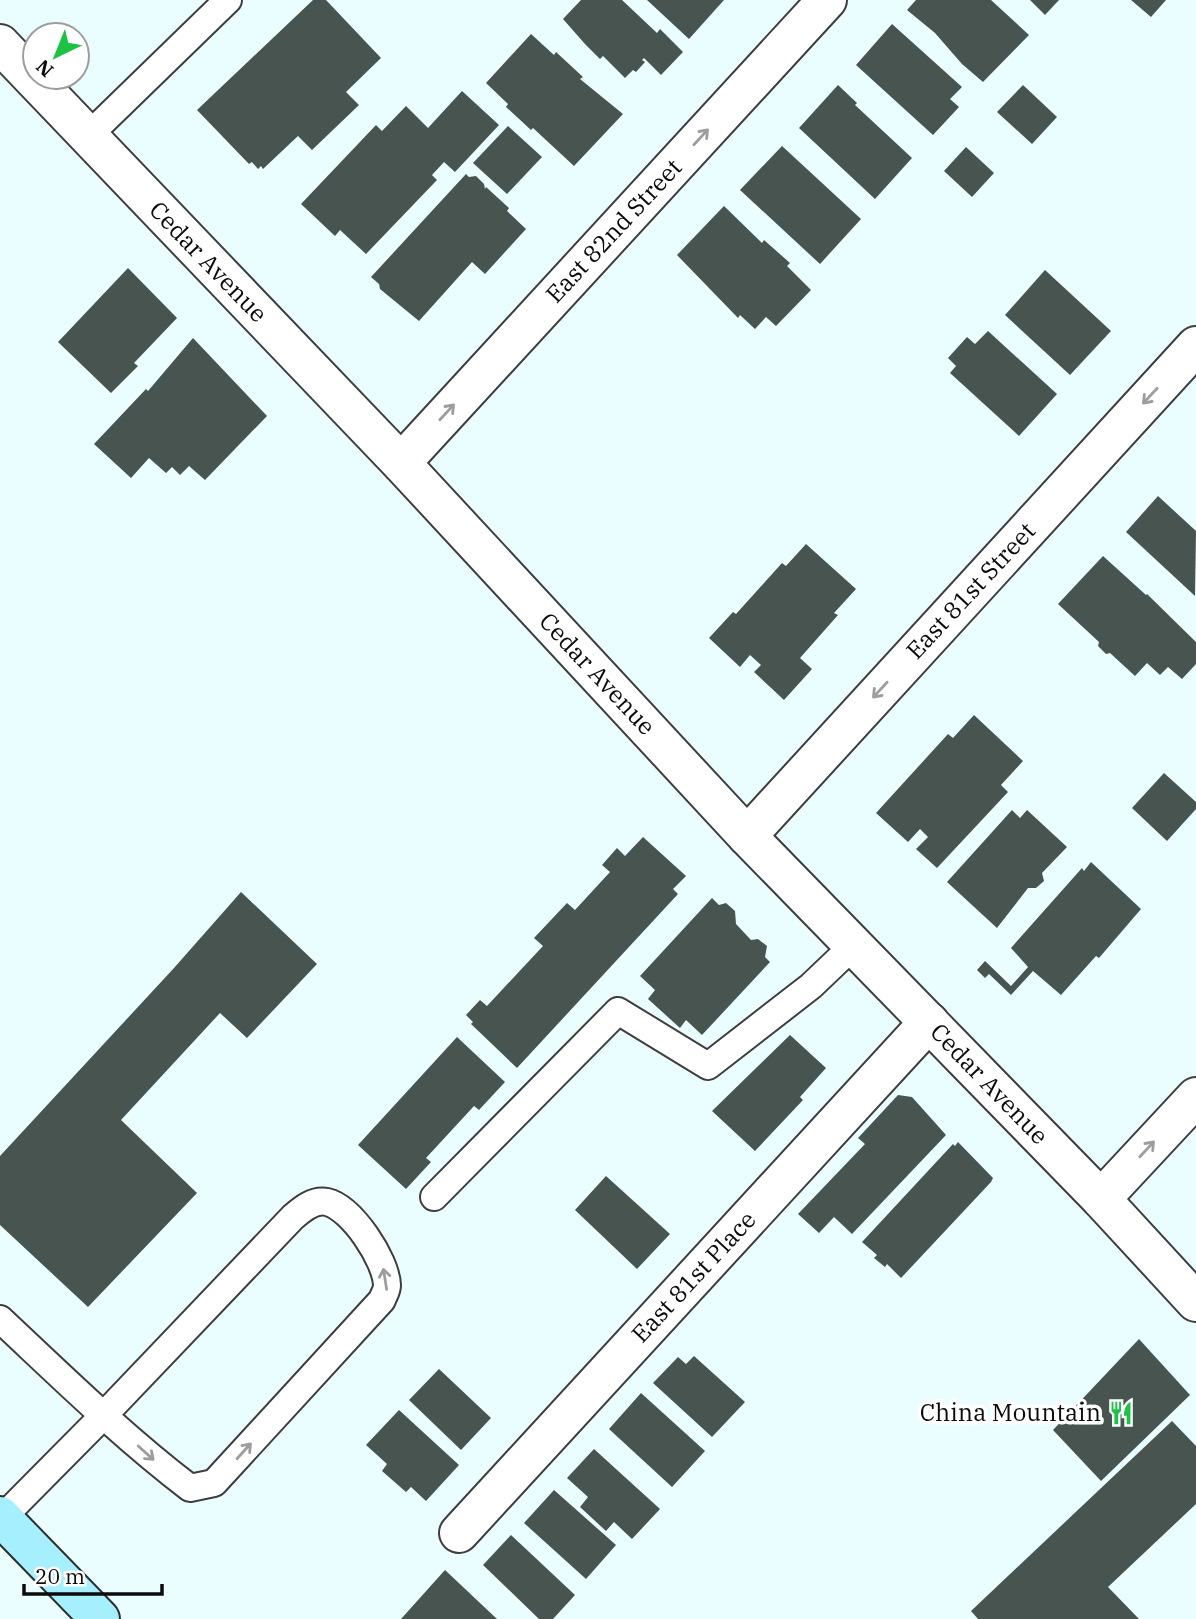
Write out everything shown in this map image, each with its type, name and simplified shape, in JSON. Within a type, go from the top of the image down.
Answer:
[{"type":"main road","points":[[1,1517],[100,1619]]},
{"type":"street","name":"East 82nd Street","points":[[401,463],[827,0]]},
{"type":"street","name":"Cedar Avenue","points":[[0,44],[401,463],[747,836],[1101,1199],[1196,1302]]},
{"type":"street","name":"East 81st Street","points":[[747,836],[1196,346]]},
{"type":"street","name":"East 81st Place","points":[[459,1533],[929,1022]]},
{"type":"street","points":[[1101,1199],[1196,1097]]},
{"type":"lane","points":[[88,136],[228,0]]},
{"type":"lane","points":[[434,1196],[618,1011],[708,1066],[811,986],[854,945]]},
{"type":"lane","points":[[0,1320],[104,1415],[190,1488],[215,1483],[382,1300],[387,1289],[385,1272],[363,1231],[328,1202],[306,1206],[104,1415],[1,1517]]},
{"type":"building","points":[[313,0],[326,0],[381,58],[346,92],[359,105],[312,150],[298,136],[263,169],[261,166],[258,169],[252,162],[249,164],[197,110]]},
{"type":"building","points":[[581,0],[622,0],[657,33],[660,29],[683,52],[661,75],[644,58],[642,60],[645,62],[636,72],[633,70],[625,78],[603,56],[600,59],[563,19]]},
{"type":"building","points":[[647,0],[724,0],[689,39]]},
{"type":"building","points":[[916,0],[991,0],[1029,35],[983,82],[962,64],[935,33],[907,10]]},
{"type":"building","points":[[1030,0],[1059,0],[1045,15]]},
{"type":"building","points":[[1131,0],[1166,0],[1151,17]]},
{"type":"building","points":[[892,24],[962,87],[950,99],[959,107],[933,135],[856,65]]},
{"type":"building","points":[[531,34],[554,55],[556,52],[583,77],[580,79],[623,114],[574,166],[506,107],[508,104],[486,83]]},
{"type":"building","points":[[838,85],[857,103],[855,105],[912,158],[875,199],[799,128]]},
{"type":"building","points":[[1023,85],[1057,117],[1032,144],[997,112]]},
{"type":"building","points":[[462,91],[499,125],[455,172],[444,162],[432,175],[437,180],[366,254],[340,230],[335,236],[301,204],[376,125],[382,131],[406,106],[428,128]]},
{"type":"building","points":[[508,126],[542,157],[507,194],[473,163]]},
{"type":"building","points":[[782,146],[861,219],[820,264],[740,190]]},
{"type":"building","points":[[966,147],[994,173],[972,197],[944,171]]},
{"type":"building","points":[[466,174],[469,177],[476,176],[485,189],[486,187],[509,208],[507,211],[526,229],[485,274],[472,262],[419,321],[380,289],[379,284],[371,277]]},
{"type":"building","points":[[724,206],[762,243],[764,240],[790,263],[787,266],[811,290],[776,326],[766,317],[755,329],[740,315],[738,318],[677,255]]},
{"type":"building","points":[[128,268],[177,318],[134,363],[138,366],[111,393],[58,342]]},
{"type":"building","points":[[1045,270],[1111,331],[1070,375],[1005,315]]},
{"type":"building","points":[[988,331],[1057,394],[1019,436],[950,373],[956,366],[948,358],[967,337],[975,344]]},
{"type":"building","points":[[193,338],[267,416],[205,480],[189,466],[180,475],[172,467],[166,473],[149,458],[131,478],[94,444],[146,389],[148,391]]},
{"type":"building","points":[[1158,496],[1196,531],[1195,596],[1126,532]]},
{"type":"building","points":[[806,544],[856,589],[834,613],[838,615],[800,658],[812,669],[784,700],[754,672],[761,665],[750,655],[740,667],[709,638],[733,612],[736,614],[782,563],[786,566]]},
{"type":"building","points":[[1103,556],[1196,642],[1196,664],[1182,679],[1168,667],[1160,675],[1147,663],[1135,676],[1110,653],[1106,654],[1098,646],[1099,642],[1058,604]]},
{"type":"building","points":[[974,715],[1023,761],[1001,785],[1008,792],[937,868],[916,849],[928,837],[920,829],[908,842],[876,813],[948,734],[953,738]]},
{"type":"building","points":[[1164,773],[1196,802],[1196,809],[1167,841],[1132,808]]},
{"type":"building","points":[[1012,810],[1020,818],[1027,810],[1067,847],[1042,873],[1044,881],[1036,888],[1028,888],[997,928],[947,882]]},
{"type":"building","points":[[643,837],[686,876],[673,889],[678,894],[517,1068],[471,1024],[473,1022],[466,1015],[480,1000],[487,1006],[543,946],[534,938],[567,903],[575,910],[610,872],[602,865],[617,848],[625,856]]},
{"type":"building","points":[[1091,862],[1141,909],[1099,958],[1096,956],[1061,995],[1033,971],[1011,995],[989,974],[985,978],[977,970],[985,961],[1011,986],[1028,967],[1011,948],[1082,868],[1084,871]]},
{"type":"building","points":[[241,892],[317,964],[247,1038],[220,1013],[121,1120],[197,1193],[88,1307],[0,1225],[0,1156]]},
{"type":"building","points":[[712,898],[719,905],[726,903],[735,911],[736,924],[751,940],[758,939],[767,946],[765,957],[770,962],[702,1035],[686,1020],[680,1028],[648,999],[655,990],[640,976]]},
{"type":"building","points":[[790,1035],[826,1068],[800,1097],[803,1100],[755,1151],[712,1111]]},
{"type":"building","points":[[457,1037],[505,1082],[479,1110],[474,1106],[426,1158],[431,1162],[406,1189],[358,1145]]},
{"type":"building","points":[[898,1095],[912,1097],[946,1135],[852,1234],[834,1217],[819,1233],[798,1214],[865,1144],[858,1138]]},
{"type":"building","points":[[958,1142],[993,1178],[901,1278],[887,1264],[885,1267],[874,1258],[877,1255],[862,1242],[953,1144],[955,1146]]},
{"type":"building","points":[[606,1176],[670,1234],[637,1269],[575,1210]]},
{"type":"building","name":"China Mountain","points":[[1139,1339],[1190,1395],[1101,1481],[1053,1430]]},
{"type":"building","points":[[694,1356],[745,1402],[712,1437],[653,1383],[678,1357],[686,1364]]},
{"type":"building","points":[[439,1369],[491,1418],[461,1450],[409,1400]]},
{"type":"building","points":[[641,1393],[705,1451],[672,1487],[609,1429]]},
{"type":"building","points":[[399,1410],[459,1465],[426,1501],[411,1487],[406,1492],[382,1471],[387,1464],[366,1445]]},
{"type":"building","points":[[1172,1421],[1196,1446],[1196,1504],[1108,1587],[1139,1619],[978,1619],[971,1611]]},
{"type":"building","points":[[594,1449],[660,1509],[632,1539],[614,1522],[606,1531],[580,1507],[588,1497],[567,1478]]},
{"type":"building","points":[[554,1490],[616,1545],[586,1579],[524,1523]]},
{"type":"building","points":[[511,1535],[575,1595],[553,1619],[539,1619],[483,1565]]},
{"type":"building","points":[[445,1570],[497,1619],[401,1619]]},
{"type":"place","name":"China Mountain","points":[[1121,1413]]}]
